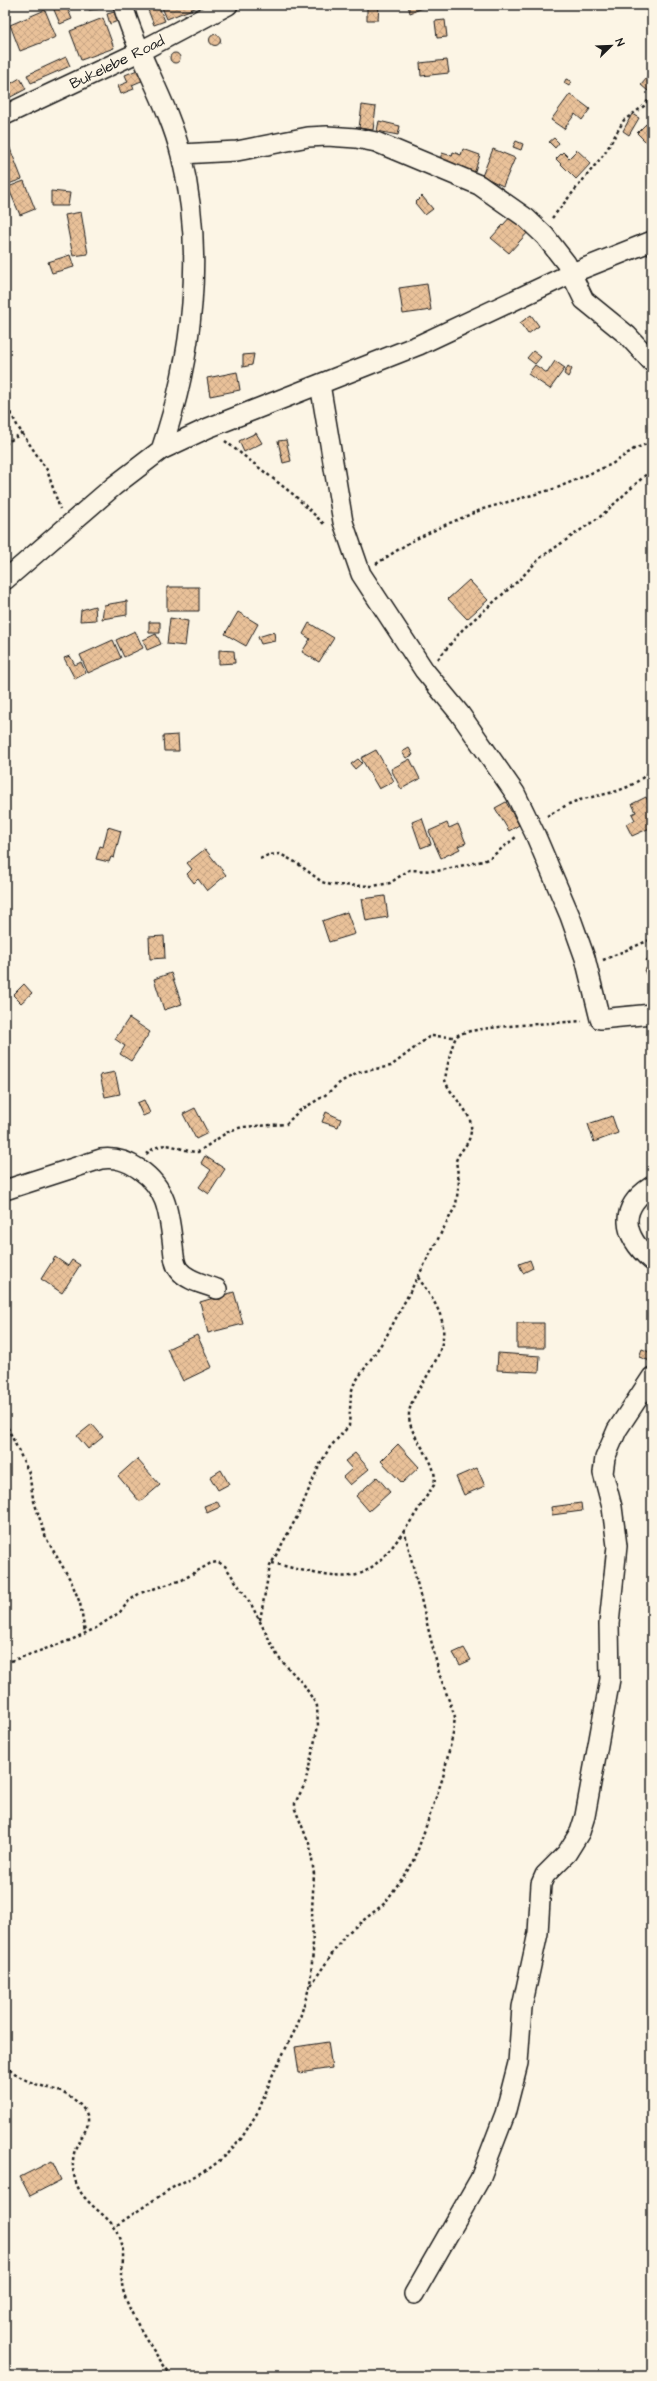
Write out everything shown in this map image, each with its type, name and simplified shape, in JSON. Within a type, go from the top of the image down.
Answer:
[{"type":"street","points":[[123,5],[165,106],[181,154],[192,229],[194,257],[193,292],[189,334],[171,421],[161,450]]},
{"type":"street","name":"Bukelebe Road","points":[[5,115],[141,51],[228,5]]},
{"type":"street","points":[[181,154],[237,152],[285,140],[327,136],[376,142],[479,185],[526,218],[545,236],[572,273],[584,300],[627,335],[652,362]]},
{"type":"street","points":[[5,580],[114,486],[161,450],[208,428],[419,345],[572,273],[652,241]]},
{"type":"street","points":[[320,384],[339,500],[350,545],[361,574],[426,673],[460,714],[515,793],[531,825],[570,916],[587,966],[600,1019],[652,1014]]},
{"type":"street","points":[[5,1190],[101,1159],[117,1158],[133,1165],[146,1174],[161,1192],[167,1203],[174,1257],[179,1271],[188,1278],[217,1288]]},
{"type":"street","points":[[652,1186],[633,1202],[628,1211],[627,1220],[633,1238],[652,1261]]},
{"type":"street","points":[[414,2294],[480,2180],[503,2120],[518,2063],[524,1993],[538,1933],[541,1884],[545,1875],[567,1853],[580,1832],[585,1816],[610,1679],[609,1624],[617,1546],[612,1507],[603,1473],[605,1458],[612,1439],[652,1377]]},
{"type":"path","points":[[545,236],[550,221],[605,152],[624,120],[644,106],[652,95]]},
{"type":"path","points":[[5,402],[22,433],[50,477],[67,528]]},
{"type":"path","points":[[208,428],[294,495],[328,529],[350,545]]},
{"type":"path","points":[[5,444],[22,433]]},
{"type":"path","points":[[361,574],[410,542],[445,525],[483,509],[557,488],[612,464],[634,449],[652,442]]},
{"type":"path","points":[[426,673],[463,629],[519,580],[540,558],[601,516],[652,469]]},
{"type":"path","points":[[260,859],[268,855],[280,854],[297,863],[322,882],[331,885],[382,886],[410,870],[437,871],[483,861],[494,856],[531,825],[578,800],[618,792],[627,788],[652,770]]},
{"type":"path","points":[[587,966],[652,939]]},
{"type":"path","points":[[133,1165],[155,1146],[163,1144],[198,1152],[229,1131],[242,1127],[284,1125],[342,1081],[360,1072],[391,1066],[430,1036],[456,1037],[477,1029],[600,1019]]},
{"type":"path","points":[[259,1621],[272,1563],[290,1531],[330,1447],[349,1426],[351,1393],[354,1384],[386,1337],[456,1205],[459,1180],[456,1160],[468,1142],[471,1132],[466,1114],[445,1080],[456,1037]]},
{"type":"path","points":[[272,1563],[334,1576],[351,1576],[360,1573],[377,1562],[388,1551],[434,1485],[435,1478],[426,1454],[414,1435],[409,1415],[411,1402],[435,1359],[444,1332],[437,1305],[417,1276]]},
{"type":"path","points":[[5,1422],[29,1473],[33,1498],[46,1538],[71,1581],[77,1596],[85,1633]]},
{"type":"path","points":[[310,1985],[345,1935],[385,1903],[414,1861],[443,1777],[452,1734],[455,1717],[439,1673],[404,1529]]},
{"type":"path","points":[[5,1663],[85,1633],[120,1612],[134,1596],[182,1580],[214,1562],[225,1566],[251,1604],[278,1657],[312,1696],[318,1715],[305,1784],[295,1803],[295,1809],[310,1846],[313,1861],[312,1910],[314,1950],[310,1985],[298,2024],[273,2074],[259,2110],[241,2139],[218,2162],[170,2189],[114,2227]]},
{"type":"path","points":[[5,2065],[22,2078],[61,2090],[86,2112],[89,2124],[74,2156],[72,2167],[75,2181],[87,2202],[114,2227],[122,2242],[124,2254],[122,2283],[126,2300],[154,2351],[172,2376]]},
{"type":"building","points":[[52,5],[66,5],[72,19],[60,24]]},
{"type":"building","points":[[88,5],[98,5],[98,9],[89,10]]},
{"type":"building","points":[[146,5],[158,5],[165,21],[154,25]]},
{"type":"building","points":[[161,5],[200,5],[200,6],[167,19]]},
{"type":"building","points":[[367,5],[379,5],[378,20],[367,20]]},
{"type":"building","points":[[408,5],[422,5],[423,8],[410,13]]},
{"type":"building","points":[[5,7],[10,20],[5,22]]},
{"type":"building","points":[[45,10],[56,37],[20,51],[10,25]]},
{"type":"building","points":[[114,12],[118,21],[110,24],[107,14]]},
{"type":"building","points":[[103,18],[114,48],[81,60],[70,31]]},
{"type":"building","points":[[445,20],[447,37],[437,38],[435,21]]},
{"type":"building","points":[[213,35],[217,35],[219,36],[219,44],[213,45],[210,42],[210,38]]},
{"type":"building","points":[[173,53],[177,53],[179,54],[179,62],[173,63],[170,60],[170,56]]},
{"type":"building","points":[[66,57],[70,66],[31,83],[27,75]]},
{"type":"building","points":[[447,60],[449,73],[421,76],[420,63]]},
{"type":"building","points":[[142,68],[146,79],[132,85],[134,89],[121,94],[118,86],[128,82],[125,75]]},
{"type":"building","points":[[652,72],[652,86],[648,91],[641,85]]},
{"type":"building","points":[[20,78],[26,89],[5,100],[5,87]]},
{"type":"building","points":[[566,79],[571,81],[569,86],[564,83]]},
{"type":"building","points":[[570,94],[590,109],[582,120],[575,114],[564,129],[551,120]]},
{"type":"building","points":[[362,105],[376,107],[373,130],[359,128]]},
{"type":"building","points":[[632,114],[639,118],[629,135],[623,131]]},
{"type":"building","points":[[379,121],[400,126],[398,135],[377,131]]},
{"type":"building","points":[[646,124],[652,130],[652,136],[646,142],[637,133]]},
{"type":"building","points":[[554,138],[559,143],[555,148],[549,142]]},
{"type":"building","points":[[516,141],[523,144],[521,150],[513,147]]},
{"type":"building","points":[[9,146],[22,179],[6,185],[5,148]]},
{"type":"building","points":[[463,149],[480,155],[474,174],[439,162],[442,153],[452,156],[453,152],[461,155]]},
{"type":"building","points":[[493,149],[515,158],[503,186],[482,176]]},
{"type":"building","points":[[577,150],[591,163],[576,179],[556,159],[563,152],[569,158]]},
{"type":"building","points":[[24,181],[35,209],[20,215],[8,187]]},
{"type":"building","points":[[51,191],[70,193],[68,206],[51,206]]},
{"type":"building","points":[[422,196],[433,209],[425,215],[415,203]]},
{"type":"building","points":[[81,212],[88,254],[73,256],[65,215]]},
{"type":"building","points":[[513,214],[530,230],[509,253],[491,238]]},
{"type":"building","points":[[70,255],[74,267],[52,273],[48,262]]},
{"type":"building","points":[[427,284],[431,310],[403,314],[399,288]]},
{"type":"building","points":[[531,315],[539,326],[528,334],[520,323]]},
{"type":"building","points":[[533,351],[541,357],[535,364],[527,358]]},
{"type":"building","points":[[254,354],[252,365],[243,367],[243,355]]},
{"type":"building","points":[[555,361],[565,368],[550,389],[528,374],[535,365],[547,373]]},
{"type":"building","points":[[568,366],[572,369],[568,377],[564,374]]},
{"type":"building","points":[[237,372],[240,390],[210,396],[207,378]]},
{"type":"building","points":[[256,433],[262,443],[244,452],[239,441]]},
{"type":"building","points":[[286,440],[291,461],[283,463],[278,441]]},
{"type":"building","points":[[469,580],[488,600],[467,619],[448,599]]},
{"type":"building","points":[[167,587],[199,587],[199,611],[167,611]]},
{"type":"building","points":[[127,601],[127,615],[102,619],[104,605]]},
{"type":"building","points":[[95,606],[96,620],[80,621],[81,610]]},
{"type":"building","points":[[238,612],[258,624],[246,646],[225,634]]},
{"type":"building","points":[[170,618],[188,621],[185,646],[167,644]]},
{"type":"building","points":[[149,622],[160,622],[160,633],[149,633]]},
{"type":"building","points":[[309,623],[334,638],[319,662],[302,652],[310,639],[303,634]]},
{"type":"building","points":[[135,631],[143,648],[124,657],[116,640]]},
{"type":"building","points":[[274,632],[275,641],[261,644],[258,637]]},
{"type":"building","points":[[156,634],[161,644],[147,650],[143,640]]},
{"type":"building","points":[[113,640],[121,658],[88,673],[80,655]]},
{"type":"building","points":[[219,650],[234,651],[235,663],[219,664]]},
{"type":"building","points":[[70,656],[75,665],[81,662],[86,673],[75,679],[64,658]]},
{"type":"building","points":[[178,735],[179,751],[164,751],[163,736]]},
{"type":"building","points":[[409,748],[413,755],[406,758],[402,752]]},
{"type":"building","points":[[376,750],[394,781],[379,789],[361,758]]},
{"type":"building","points":[[358,759],[362,763],[355,769],[351,764]]},
{"type":"building","points":[[410,759],[420,779],[401,789],[391,769]]},
{"type":"building","points":[[646,797],[652,811],[652,827],[632,836],[626,824],[635,820],[632,814],[636,812],[632,804]]},
{"type":"building","points":[[506,802],[519,825],[509,831],[495,808]]},
{"type":"building","points":[[422,818],[431,844],[421,848],[412,822]]},
{"type":"building","points":[[447,823],[449,828],[458,824],[466,843],[458,846],[460,849],[441,858],[429,831]]},
{"type":"building","points":[[108,827],[121,831],[114,858],[111,857],[109,862],[96,859],[100,846],[103,847]]},
{"type":"building","points":[[205,849],[226,875],[207,891],[198,879],[194,883],[187,874],[192,869],[187,863]]},
{"type":"building","points":[[385,896],[388,917],[366,921],[362,899]]},
{"type":"building","points":[[347,912],[355,934],[329,942],[322,921]]},
{"type":"building","points":[[164,936],[165,958],[150,959],[149,937]]},
{"type":"building","points":[[652,957],[652,986],[644,970],[649,967],[646,960]]},
{"type":"building","points":[[171,973],[182,1004],[164,1010],[154,979]]},
{"type":"building","points":[[24,984],[32,993],[21,1003],[13,995]]},
{"type":"building","points":[[129,1018],[150,1032],[131,1061],[120,1054],[125,1046],[115,1039]]},
{"type":"building","points":[[115,1072],[120,1094],[105,1097],[100,1075]]},
{"type":"building","points":[[144,1100],[150,1113],[143,1116],[137,1103]]},
{"type":"building","points":[[195,1108],[208,1133],[196,1139],[183,1114]]},
{"type":"building","points":[[326,1112],[341,1119],[338,1127],[322,1122]]},
{"type":"building","points":[[612,1116],[618,1133],[594,1142],[588,1124]]},
{"type":"building","points":[[205,1156],[225,1169],[209,1194],[199,1187],[211,1170],[201,1163]]},
{"type":"building","points":[[55,1257],[68,1266],[72,1260],[80,1265],[62,1293],[41,1279]]},
{"type":"building","points":[[530,1260],[533,1268],[523,1273],[519,1264]]},
{"type":"building","points":[[234,1292],[243,1324],[208,1333],[200,1302]]},
{"type":"building","points":[[517,1323],[544,1323],[544,1348],[517,1348]]},
{"type":"building","points":[[197,1335],[212,1367],[183,1381],[167,1349]]},
{"type":"building","points":[[642,1349],[652,1353],[650,1361],[639,1357]]},
{"type":"building","points":[[498,1353],[540,1356],[539,1372],[497,1370]]},
{"type":"building","points":[[92,1424],[103,1437],[88,1449],[77,1436]]},
{"type":"building","points":[[398,1444],[419,1467],[402,1483],[381,1461]]},
{"type":"building","points":[[355,1453],[369,1469],[350,1485],[343,1477],[352,1469],[345,1461]]},
{"type":"building","points":[[137,1459],[160,1485],[140,1502],[118,1476]]},
{"type":"building","points":[[477,1468],[485,1486],[464,1495],[456,1477]]},
{"type":"building","points":[[221,1470],[229,1484],[218,1490],[210,1477]]},
{"type":"building","points":[[377,1477],[390,1492],[369,1511],[356,1496]]},
{"type":"building","points":[[217,1501],[220,1507],[207,1513],[204,1506]]},
{"type":"building","points":[[581,1503],[582,1511],[552,1515],[551,1507]]},
{"type":"building","points":[[464,1648],[471,1660],[460,1665],[453,1653]]},
{"type":"building","points":[[328,2042],[332,2068],[299,2073],[295,2047]]},
{"type":"building","points":[[52,2161],[61,2180],[30,2196],[20,2177]]}]
